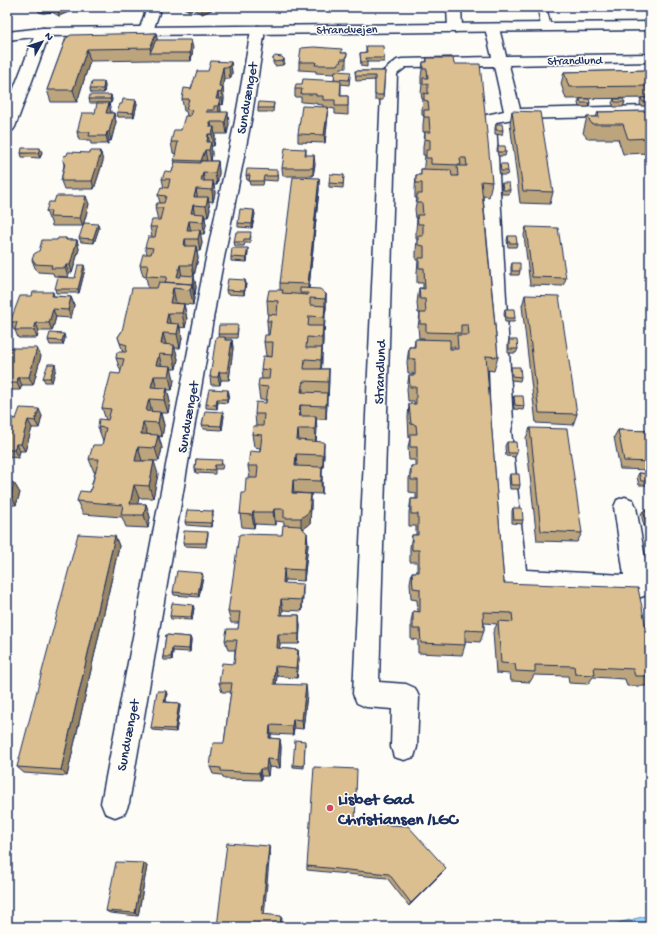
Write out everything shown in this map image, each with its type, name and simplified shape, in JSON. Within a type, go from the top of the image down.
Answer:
[{"type":"street","points":[[146,31],[154,7]]},
{"type":"street","points":[[454,7],[455,28]]},
{"type":"street","name":"Strandvejen","points":[[7,36],[43,32],[650,26]]},
{"type":"street","name":"Strandvejen","points":[[7,28],[32,29],[43,32]]},
{"type":"street","points":[[492,28],[513,114]]},
{"type":"street","name":"Sundvænget","points":[[115,803],[212,273],[243,121],[258,30]]},
{"type":"street","points":[[7,127],[43,32]]},
{"type":"street","name":"Strandlund","points":[[404,747],[406,697],[366,694],[390,72],[402,63],[650,58]]},
{"type":"street","points":[[625,507],[638,587],[516,580],[500,431],[502,422],[488,119],[513,114],[650,111]]},
{"type":"lane","points":[[542,7],[546,27]]},
{"type":"water","points":[[650,915],[650,927],[602,927]]},
{"type":"building","points":[[156,33],[150,48],[87,49],[73,90],[47,90],[66,38],[71,35]]},
{"type":"building","points":[[156,40],[191,40],[190,53],[150,53]]},
{"type":"building","points":[[366,46],[383,46],[384,58],[366,58],[367,62],[361,62],[360,53],[367,52]]},
{"type":"building","points":[[314,47],[342,49],[341,53],[347,53],[346,59],[341,59],[340,63],[337,65],[315,65],[316,62],[299,62],[301,48]]},
{"type":"building","points":[[275,56],[282,57],[284,59],[283,61],[274,62],[273,58]]},
{"type":"building","points":[[427,58],[453,58],[454,64],[480,64],[492,182],[481,181],[498,357],[486,356],[504,583],[638,588],[646,627],[650,627],[650,676],[635,676],[633,669],[594,667],[595,675],[575,674],[574,666],[535,665],[535,672],[516,671],[515,664],[501,663],[498,621],[513,622],[512,613],[483,612],[484,631],[465,630],[465,645],[421,643],[420,629],[413,629],[413,611],[420,612],[420,589],[413,588],[412,572],[419,572],[419,550],[412,550],[412,535],[418,535],[418,514],[411,514],[411,499],[418,499],[418,480],[411,480],[411,466],[417,466],[417,447],[410,447],[410,434],[417,434],[416,425],[411,424],[409,404],[416,404],[416,387],[410,387],[409,375],[415,375],[415,359],[409,359],[409,347],[415,347],[415,339],[450,340],[450,349],[458,349],[457,335],[469,335],[468,325],[461,325],[461,333],[426,332],[426,324],[420,324],[420,313],[426,313],[425,299],[420,299],[419,288],[425,289],[424,268],[419,268],[419,258],[424,258],[424,246],[418,245],[418,236],[423,236],[423,224],[418,224],[417,215],[423,215],[422,203],[417,203],[417,194],[422,194],[422,183],[416,183],[416,175],[421,175],[421,169],[451,170],[452,176],[458,176],[457,166],[467,166],[466,158],[460,158],[461,165],[431,164],[431,158],[426,158],[426,150],[430,150],[430,140],[425,139],[425,132],[430,132],[429,117],[424,117],[424,110],[429,110],[428,101],[424,100],[424,93],[428,94],[428,84],[423,84],[423,78],[428,78],[427,69],[423,69],[423,62],[427,62]]},
{"type":"building","points":[[211,61],[231,62],[229,67],[223,67],[219,86],[223,87],[221,93],[218,92],[216,99],[220,99],[218,106],[214,106],[214,110],[207,110],[206,112],[228,112],[225,122],[209,122],[211,123],[210,127],[214,127],[212,134],[208,134],[207,142],[211,142],[209,150],[205,150],[201,161],[174,160],[178,142],[171,142],[174,130],[181,130],[185,116],[190,116],[192,110],[186,109],[189,99],[182,99],[184,88],[191,89],[197,71],[208,71]]},
{"type":"building","points":[[650,70],[650,86],[569,87],[564,72]]},
{"type":"building","points":[[335,71],[351,72],[349,80],[334,79]]},
{"type":"building","points":[[355,71],[385,71],[383,95],[375,95],[375,76],[356,76]]},
{"type":"building","points":[[303,79],[341,81],[340,96],[348,96],[348,106],[335,106],[335,100],[323,100],[323,96],[316,96],[316,94],[301,94],[302,89],[295,89],[296,84],[302,84]]},
{"type":"building","points":[[92,82],[104,82],[103,89],[90,89]]},
{"type":"building","points":[[90,95],[111,95],[110,99],[89,99]]},
{"type":"building","points":[[641,98],[650,98],[650,102],[643,102]]},
{"type":"building","points":[[123,99],[136,100],[133,113],[117,112]]},
{"type":"building","points":[[580,99],[589,99],[590,103],[581,103]]},
{"type":"building","points":[[614,99],[623,99],[625,102],[615,102]]},
{"type":"building","points":[[259,102],[274,103],[273,108],[258,108]]},
{"type":"building","points":[[97,103],[109,103],[106,113],[114,113],[109,132],[107,132],[106,136],[89,136],[90,132],[77,132],[82,113],[95,113]]},
{"type":"building","points":[[302,106],[328,107],[324,135],[298,134]]},
{"type":"building","points":[[512,111],[540,112],[553,192],[523,191]]},
{"type":"building","points":[[650,111],[650,138],[628,139],[623,124],[592,124],[587,117],[599,117],[598,112]]},
{"type":"building","points":[[496,124],[502,124],[503,130],[496,130]]},
{"type":"building","points":[[498,146],[505,146],[506,152],[498,152]]},
{"type":"building","points":[[22,148],[40,148],[38,153],[21,153]]},
{"type":"building","points":[[285,148],[306,149],[305,155],[314,155],[313,168],[282,168]]},
{"type":"building","points":[[90,151],[100,151],[99,153],[101,153],[92,181],[61,181],[65,163],[63,160],[64,156],[67,155],[68,152],[90,153]]},
{"type":"building","points":[[201,161],[218,161],[215,173],[203,172],[201,181],[213,181],[212,190],[196,189],[194,197],[208,197],[206,206],[193,205],[191,213],[204,214],[203,222],[189,221],[187,230],[200,230],[198,239],[185,239],[184,246],[196,246],[194,256],[192,265],[180,265],[177,277],[180,277],[181,275],[194,276],[193,284],[165,282],[167,277],[146,276],[148,265],[140,265],[143,254],[151,254],[153,248],[145,247],[148,237],[155,237],[157,227],[150,227],[152,220],[160,220],[163,208],[155,208],[157,203],[164,203],[166,196],[158,195],[161,187],[168,188],[170,179],[162,179],[165,171],[172,172],[175,162],[200,163]]},
{"type":"building","points":[[500,164],[507,164],[508,171],[501,171]]},
{"type":"building","points":[[247,169],[277,170],[277,176],[264,176],[263,181],[249,181],[250,175],[246,175]]},
{"type":"building","points":[[330,174],[344,175],[343,184],[329,183]]},
{"type":"building","points":[[293,177],[319,178],[308,284],[280,283]]},
{"type":"building","points":[[502,183],[509,183],[510,190],[503,190]]},
{"type":"building","points":[[56,196],[86,196],[80,218],[50,217],[51,211],[46,211],[49,202],[54,202]]},
{"type":"building","points":[[240,209],[254,210],[252,224],[238,223]]},
{"type":"building","points":[[84,223],[98,224],[93,239],[79,238]]},
{"type":"building","points":[[526,227],[558,228],[566,278],[532,277]]},
{"type":"building","points":[[236,232],[251,232],[250,239],[244,239],[244,242],[234,242]]},
{"type":"building","points":[[508,236],[516,236],[517,243],[509,243]]},
{"type":"building","points":[[58,238],[77,240],[70,265],[66,265],[65,268],[51,268],[52,265],[35,264],[32,260],[34,254],[39,251],[42,240],[57,240]]},
{"type":"building","points":[[232,248],[248,248],[246,258],[231,257]]},
{"type":"building","points":[[512,263],[520,263],[520,271],[512,271]]},
{"type":"building","points":[[78,265],[84,265],[78,289],[55,289],[58,277],[75,278]]},
{"type":"building","points":[[228,279],[245,280],[244,291],[226,290]]},
{"type":"building","points":[[159,282],[192,284],[190,290],[173,288],[170,303],[184,304],[182,313],[168,313],[166,323],[179,324],[177,334],[163,333],[161,344],[174,345],[173,355],[159,354],[156,365],[171,366],[169,376],[154,376],[151,387],[167,388],[164,400],[149,399],[146,411],[160,412],[158,423],[143,422],[141,434],[158,435],[155,448],[138,447],[135,461],[154,461],[149,486],[134,485],[130,504],[146,504],[144,515],[121,515],[123,505],[77,501],[80,491],[90,492],[99,459],[89,459],[93,445],[102,445],[106,428],[98,427],[99,419],[108,420],[111,409],[102,408],[111,373],[120,374],[124,359],[116,358],[117,352],[126,352],[127,345],[120,343],[118,337],[122,331],[132,288],[157,288]]},
{"type":"building","points":[[300,288],[320,289],[326,294],[325,299],[310,298],[310,305],[325,306],[324,317],[309,316],[308,326],[323,326],[322,338],[307,337],[306,348],[322,348],[321,360],[305,359],[304,369],[329,369],[328,382],[303,381],[301,392],[327,393],[326,406],[300,405],[299,416],[316,416],[315,429],[298,429],[297,440],[324,442],[323,455],[296,454],[295,466],[322,467],[321,481],[293,480],[292,493],[311,494],[309,512],[301,518],[284,518],[284,509],[274,509],[273,512],[253,512],[252,515],[240,514],[242,493],[245,493],[246,478],[257,478],[258,466],[248,466],[250,451],[260,452],[262,435],[252,434],[253,426],[263,426],[264,414],[255,414],[256,402],[266,403],[268,387],[258,386],[259,379],[269,379],[270,370],[261,369],[263,356],[272,357],[273,342],[264,342],[265,335],[269,335],[271,321],[267,321],[268,314],[277,315],[278,301],[267,300],[269,290],[283,290],[282,293],[308,295],[308,293],[300,293]]},
{"type":"building","points":[[33,292],[53,292],[52,296],[71,297],[68,310],[53,309],[49,323],[36,323],[34,330],[15,330],[17,322],[10,322],[20,296],[32,296]]},
{"type":"building","points":[[525,295],[559,296],[577,414],[539,413]]},
{"type":"building","points":[[505,309],[514,309],[515,318],[506,318]]},
{"type":"building","points":[[219,325],[238,325],[237,334],[218,334]]},
{"type":"building","points":[[50,333],[64,334],[62,341],[48,340]]},
{"type":"building","points":[[216,337],[225,337],[225,340],[232,340],[227,372],[219,372],[218,377],[210,377]]},
{"type":"building","points":[[509,340],[517,340],[518,349],[509,349]]},
{"type":"building","points":[[7,348],[37,348],[29,377],[18,377],[17,383],[7,383]]},
{"type":"building","points":[[48,364],[55,364],[50,378],[43,378]]},
{"type":"building","points":[[511,367],[520,367],[521,377],[512,376]]},
{"type":"building","points":[[209,389],[228,390],[227,399],[217,399],[216,405],[206,404]]},
{"type":"building","points":[[514,396],[523,396],[524,406],[515,405]]},
{"type":"building","points":[[20,408],[39,409],[35,421],[28,420],[21,444],[16,444],[14,450],[7,450],[7,418],[16,419]]},
{"type":"building","points":[[205,411],[223,412],[221,426],[202,425]]},
{"type":"building","points":[[530,428],[567,429],[582,533],[541,531]]},
{"type":"building","points":[[618,430],[650,431],[650,462],[624,461]]},
{"type":"building","points":[[507,442],[516,442],[517,453],[508,453]]},
{"type":"building","points":[[196,459],[222,460],[221,465],[215,465],[214,470],[195,469]]},
{"type":"building","points":[[639,473],[650,474],[650,481],[641,481]]},
{"type":"building","points":[[510,474],[519,474],[520,485],[511,485]]},
{"type":"building","points":[[7,483],[14,483],[11,495],[7,495]]},
{"type":"building","points":[[513,508],[522,508],[523,520],[514,520]]},
{"type":"building","points":[[187,510],[213,511],[211,523],[185,522]]},
{"type":"building","points":[[643,511],[650,511],[650,522],[646,522]]},
{"type":"building","points":[[283,525],[300,526],[307,533],[304,570],[284,569],[283,583],[303,584],[302,600],[281,599],[280,615],[299,615],[299,634],[278,634],[277,648],[298,650],[296,668],[275,666],[274,684],[306,685],[302,720],[293,719],[292,726],[270,725],[269,738],[280,739],[278,760],[267,759],[266,769],[260,769],[259,773],[221,771],[221,768],[210,767],[213,743],[224,743],[232,683],[219,683],[222,663],[234,664],[237,640],[225,640],[227,629],[238,629],[240,612],[228,612],[239,535],[282,535]]},
{"type":"building","points":[[184,531],[208,532],[206,543],[183,543]]},
{"type":"building","points":[[78,534],[115,536],[61,770],[17,767]]},
{"type":"building","points":[[177,571],[202,573],[198,594],[173,592]]},
{"type":"building","points":[[172,603],[193,605],[191,617],[170,616]]},
{"type":"building","points":[[166,635],[190,637],[189,649],[172,648],[171,657],[163,657]]},
{"type":"building","points":[[157,691],[166,691],[164,702],[179,703],[175,729],[151,728]]},
{"type":"building","points":[[295,740],[305,741],[304,766],[293,765]]},
{"type":"building","points":[[314,767],[357,769],[355,823],[408,826],[446,868],[411,903],[389,874],[307,866]]},
{"type":"building","points":[[227,843],[269,846],[262,914],[281,916],[280,927],[217,927]]},
{"type":"building","points":[[116,862],[144,863],[135,913],[106,911]]},
{"type":"place","name":"Lisbet Gad Christiansen /LGC","points":[[330,808]]}]
